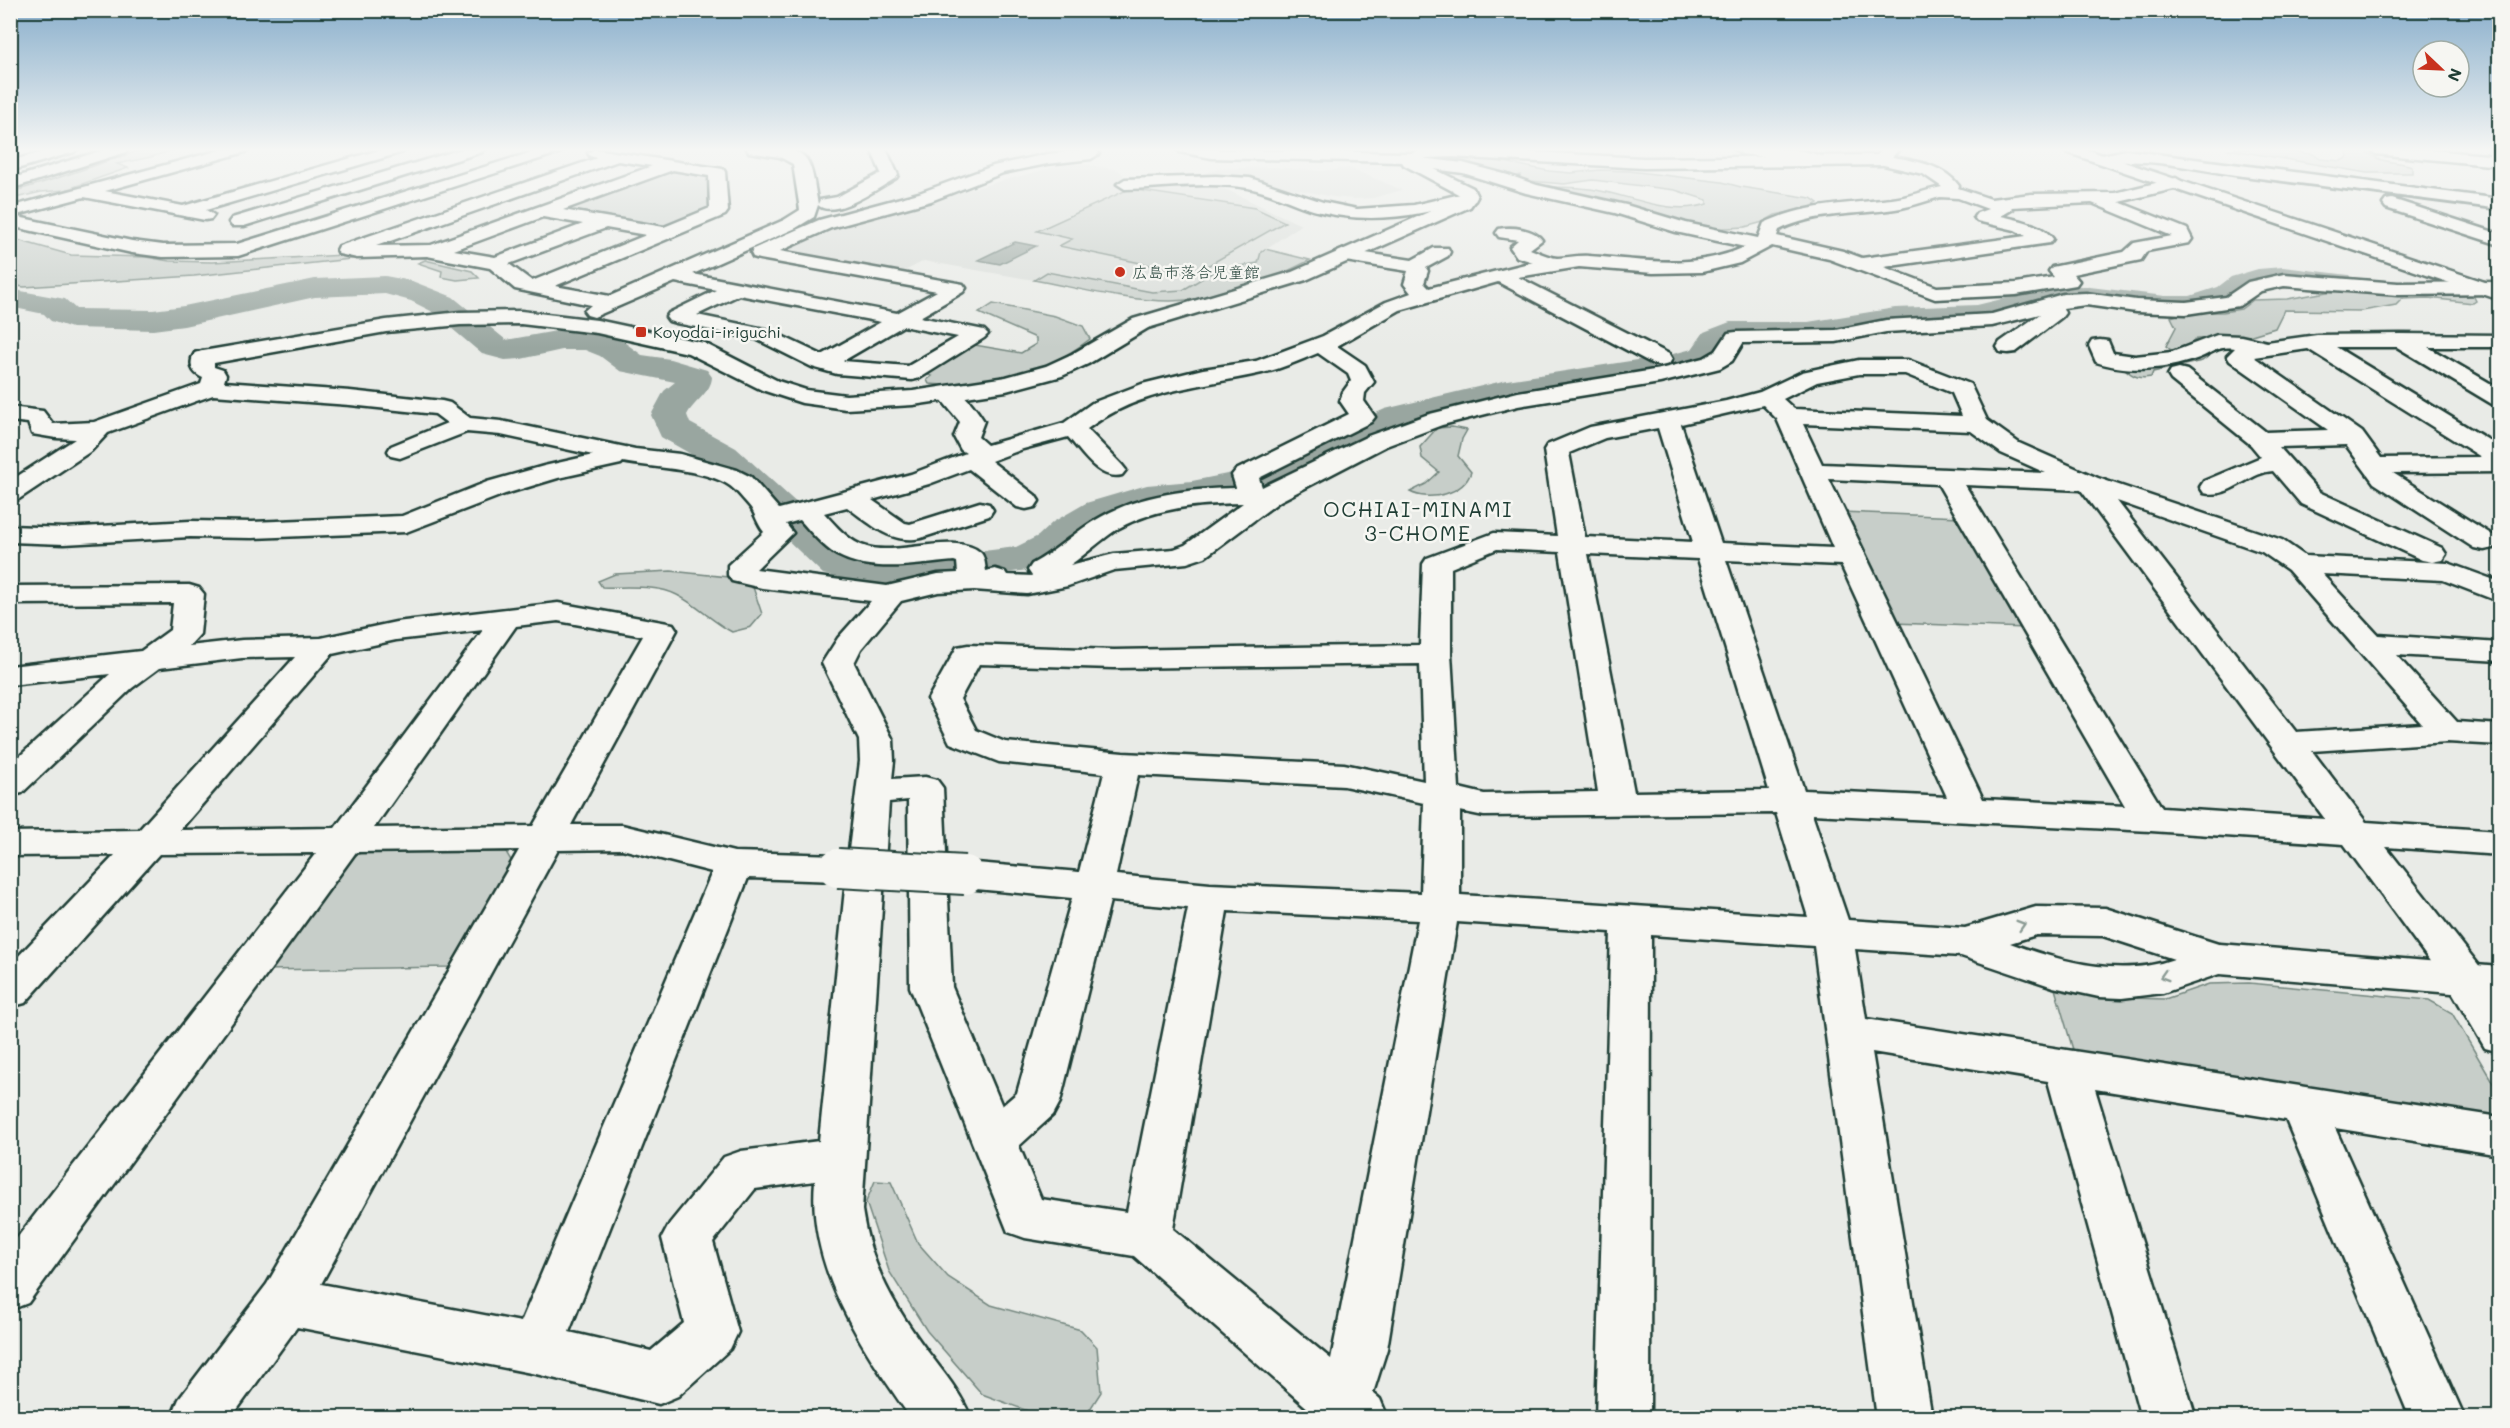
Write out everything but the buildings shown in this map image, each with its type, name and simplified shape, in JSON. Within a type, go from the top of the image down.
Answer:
[{"type":"main road","points":[[207,216],[295,233]]},
{"type":"main road","points":[[238,222],[259,216]]},
{"type":"main road","points":[[10,221],[132,247],[163,250],[238,250],[348,216]]},
{"type":"main road","points":[[445,216],[346,250],[433,251],[496,263],[522,285],[614,303]]},
{"type":"main road","points":[[433,251],[532,216]]},
{"type":"main road","points":[[565,216],[740,246]]},
{"type":"main road","points":[[535,288],[710,216]]},
{"type":"main road","points":[[569,322],[804,216]]},
{"type":"main road","points":[[823,363],[956,288],[760,253],[825,224],[850,216]]},
{"type":"main road","points":[[211,388],[215,375],[203,370],[203,358],[410,323],[472,318],[569,322],[696,348],[774,387],[805,396],[837,401],[872,401],[948,393],[1029,379],[1055,370],[1131,327],[1151,319],[1286,281],[1346,256],[1391,233],[1437,216]]},
{"type":"main road","points":[[1642,216],[1682,228],[1807,247],[1862,264],[1935,293],[2063,300],[2086,299],[2136,306],[2186,308],[2232,302],[2255,286],[2284,279],[2496,297]]},
{"type":"main road","points":[[787,515],[852,498],[979,458],[1014,444],[1073,428],[1100,408],[1150,389],[1203,376],[1260,367],[1348,334],[1393,306],[1425,296],[1555,264],[1584,261],[1689,269],[1710,266],[1741,257],[1765,242],[1770,227],[1785,219],[1801,216]]},
{"type":"main road","points":[[1862,264],[2044,239],[2021,226],[1983,217],[1987,216]]},
{"type":"main road","points":[[787,515],[779,533],[742,565],[742,575],[890,595],[972,570],[1034,574],[1063,559],[1111,522],[1144,508],[1255,489],[1434,420],[1518,399],[1660,376],[1712,363],[1724,356],[1736,338],[1836,336],[1886,326],[1992,320],[2069,281],[2059,271],[2134,256],[2133,252],[2141,248],[2183,239],[2181,233],[2139,216]]},
{"type":"main road","points":[[2268,216],[2496,297]]},
{"type":"main road","points":[[2278,216],[2496,297]]},
{"type":"main road","points":[[2426,216],[2499,240]]},
{"type":"main road","points":[[496,263],[604,222]]},
{"type":"main road","points":[[1505,233],[1522,235],[1533,240],[1519,247],[1524,253],[1555,264]]},
{"type":"main road","points":[[1346,256],[1415,266],[1442,252]]},
{"type":"main road","points":[[1415,266],[1418,271],[1414,284],[1425,296]]},
{"type":"main road","points":[[673,276],[737,288],[902,319],[977,334],[912,373],[837,367],[823,363],[762,334],[676,317],[737,288]]},
{"type":"main road","points":[[1502,277],[1574,316],[1661,358]]},
{"type":"main road","points":[[2007,347],[2055,313],[2037,298]]},
{"type":"main road","points":[[2400,340],[2499,399]]},
{"type":"main road","points":[[2100,346],[2104,357],[2115,362],[2134,363],[2194,352],[2203,345],[2217,341],[2250,343],[2265,349]]},
{"type":"main road","points":[[2484,542],[2383,478],[2353,437],[2238,356],[2243,352],[2312,342],[2499,341]]},
{"type":"main road","points":[[2312,342],[2499,459]]},
{"type":"main road","points":[[1255,489],[1245,475],[1363,417],[1352,401],[1354,392],[1363,382],[1356,370],[1321,345]]},
{"type":"main road","points":[[1778,406],[1810,377],[1859,367],[1908,367],[1962,389],[1977,424],[2010,448],[2089,483],[2272,546],[2298,564],[2447,732]]},
{"type":"main road","points":[[2179,375],[2260,441],[2310,498],[2432,554]]},
{"type":"main road","points":[[10,414],[35,416],[41,422],[41,429],[55,432],[84,431],[99,428],[211,388],[350,398],[442,408],[464,425]]},
{"type":"main road","points":[[948,393],[972,421],[966,437],[979,458],[1026,501]]},
{"type":"main road","points":[[1778,406],[1814,471],[1851,557],[1970,809]]},
{"type":"main road","points":[[1618,803],[1556,450],[1599,432],[1728,408],[1778,406],[1977,424]]},
{"type":"main road","points":[[1667,419],[1712,551],[1832,932],[1905,1418]]},
{"type":"main road","points":[[400,451],[464,425],[501,428],[635,457],[680,462],[728,475],[742,483],[765,508],[787,515],[860,555],[877,558],[958,552],[972,570],[1027,585],[1058,580],[1086,569],[1114,562],[1177,557],[1196,551],[1234,520],[1255,489]]},
{"type":"main road","points":[[10,493],[21,479],[82,446],[99,428]]},
{"type":"main road","points":[[1073,428],[1113,470]]},
{"type":"main road","points":[[2260,441],[2353,437]]},
{"type":"main road","points":[[10,534],[63,536],[190,529],[252,530],[406,524],[425,518],[453,503],[554,471],[611,459],[635,457]]},
{"type":"main road","points":[[2213,487],[2263,464],[2279,463]]},
{"type":"main road","points":[[2374,466],[2499,464]]},
{"type":"main road","points":[[1814,471],[2089,483]]},
{"type":"main road","points":[[1947,477],[2151,819]]},
{"type":"main road","points":[[2089,483],[2355,832],[2483,980],[2499,1036]]},
{"type":"main road","points":[[852,498],[897,530],[911,532],[980,510]]},
{"type":"main road","points":[[1352,1409],[1440,907],[1442,796],[1436,654],[1437,564],[1494,541],[1851,557]]},
{"type":"main road","points":[[2298,564],[2448,572],[2499,593]]},
{"type":"main road","points":[[10,595],[189,594],[185,634],[121,681],[10,785]]},
{"type":"main road","points":[[890,595],[879,613],[845,646],[838,663],[876,740],[877,761],[872,792],[838,1216],[851,1269],[876,1324],[944,1418]]},
{"type":"main road","points":[[10,676],[242,649],[321,646],[396,631],[558,612],[662,630],[543,838],[285,1301],[198,1418]]},
{"type":"main road","points":[[10,1287],[346,840],[506,619]]},
{"type":"main road","points":[[2371,644],[2499,652]]},
{"type":"main road","points":[[10,992],[148,843],[321,646]]},
{"type":"main road","points":[[1436,654],[1114,659],[968,654],[944,699],[962,736],[999,752],[1123,764],[1344,775],[1484,805],[1789,801],[2151,819],[2499,843]]},
{"type":"main road","points":[[2286,743],[2447,732],[2499,735]]},
{"type":"main road","points":[[995,1140],[1037,1102],[1094,887],[1123,764]]},
{"type":"main road","points":[[872,792],[925,788],[931,987],[995,1140],[1024,1217],[1147,1237],[1352,1409]]},
{"type":"main road","points":[[10,844],[621,837],[734,865],[965,875],[1210,897],[1440,907],[1965,942],[2047,972],[2098,981],[2145,982],[2220,959]]},
{"type":"main road","points":[[536,1349],[734,865]]},
{"type":"main road","points":[[1147,1237],[1210,897]]},
{"type":"main road","points":[[1623,1418],[1631,921]]},
{"type":"main road","points":[[1965,942],[2036,921],[2105,922],[2220,959],[2483,980]]},
{"type":"main road","points":[[1847,1032],[2499,1136]]},
{"type":"main road","points":[[2066,1067],[2169,1418]]},
{"type":"main road","points":[[2302,1104],[2438,1418]]},
{"type":"main road","points":[[285,1301],[536,1349],[659,1378],[712,1332],[687,1238],[741,1171],[841,1158]]},
{"type":"shaded area","points":[[584,216],[700,216],[674,227],[660,228]]},
{"type":"shaded area","points":[[869,216],[1281,216],[1301,225],[1261,252],[1259,263],[1216,270],[1183,290],[1152,292],[1047,272],[1034,280],[924,261],[899,274],[777,253],[777,249],[826,227]]},
{"type":"shaded area","points":[[1071,216],[1271,216],[1285,222],[1193,274],[1059,246],[1072,239],[1037,231]]},
{"type":"shaded area","points":[[1653,216],[1774,216],[1763,222],[1745,227],[1709,229]]},
{"type":"shaded area","points":[[10,238],[71,255],[146,257],[169,261],[212,262],[362,254],[360,258],[194,276],[24,287],[11,285]]},
{"type":"shaded area","points":[[1015,242],[1036,246],[1000,264],[978,260]]},
{"type":"shaded area","points":[[1265,249],[1310,260],[1277,276],[1242,288],[1188,300],[1136,299],[1034,280],[1047,272],[1152,292],[1183,290],[1216,270],[1258,263],[1261,252]]},
{"type":"shaded area","points":[[425,260],[472,271],[479,278],[457,280],[441,277],[442,271],[418,263]]},
{"type":"shaded area","points":[[2372,290],[2459,292],[2473,295],[2476,301],[2473,303],[2428,298],[2402,299],[2396,305],[2362,311],[2284,310],[2275,328],[2245,337],[2197,339],[2181,349],[2171,350],[2166,346],[2176,327],[2171,317],[2187,312],[2223,312],[2241,309],[2253,300],[2287,299],[2327,292]]},
{"type":"shaded area","points":[[993,304],[1055,316],[1083,326],[1090,339],[1054,361],[1014,376],[972,384],[929,384],[927,380],[932,376],[920,373],[969,344],[1021,353],[1036,344],[1036,338],[979,313]]},
{"type":"shaded area","points":[[2210,351],[2213,353],[2202,361],[2153,372],[2151,377],[2137,377],[2125,369]]},
{"type":"shaded area","points":[[1452,427],[1467,430],[1458,456],[1471,472],[1467,480],[1454,491],[1436,496],[1410,492],[1426,484],[1439,472],[1422,458],[1420,447],[1437,428]]},
{"type":"shaded area","points":[[1842,512],[1960,517],[2025,628],[1894,623]]},
{"type":"shaded area","points":[[671,571],[728,577],[753,587],[762,614],[751,627],[732,632],[684,599],[669,592],[641,587],[602,587],[598,581],[615,574]]},
{"type":"shaded area","points":[[363,852],[506,852],[512,862],[450,967],[264,970],[343,861]]},
{"type":"shaded area","points":[[2249,983],[2429,1000],[2452,1013],[2499,1093],[2499,1113],[2493,1118],[2074,1053],[2055,989],[2096,997],[2165,999],[2209,984]]},
{"type":"shaded area","points":[[875,1181],[891,1182],[918,1243],[948,1277],[991,1305],[1081,1330],[1097,1347],[1101,1392],[1085,1417],[1036,1414],[982,1394],[927,1331],[889,1271],[866,1202]]},
{"type":"waterway","points":[[10,298],[54,306],[62,314],[72,318],[153,320],[184,316],[315,288],[385,285],[401,287],[442,304],[494,347],[505,350],[562,340],[590,340],[612,349],[632,364],[670,369],[695,377],[694,384],[677,399],[669,415],[674,429],[722,456],[839,565],[864,571],[927,571],[1027,559],[1053,545],[1068,531],[1101,512],[1147,497],[1192,493],[1263,479],[1398,417],[1507,391],[1672,365],[1704,356],[1716,339],[1730,332],[1808,332],[1895,318],[1977,315],[2047,297],[2073,294],[2165,305],[2192,305],[2229,294],[2242,283],[2258,278],[2283,276],[2338,281]]},
{"type":"place","name":"広島市落合児童館","points":[[1120,272]]},
{"type":"place","name":"Koyodai-iriguchi","points":[[641,332]]},
{"type":"district","name":"OCHIAI-MINAMI 3-CHOME","points":[[1418,522]]}]
